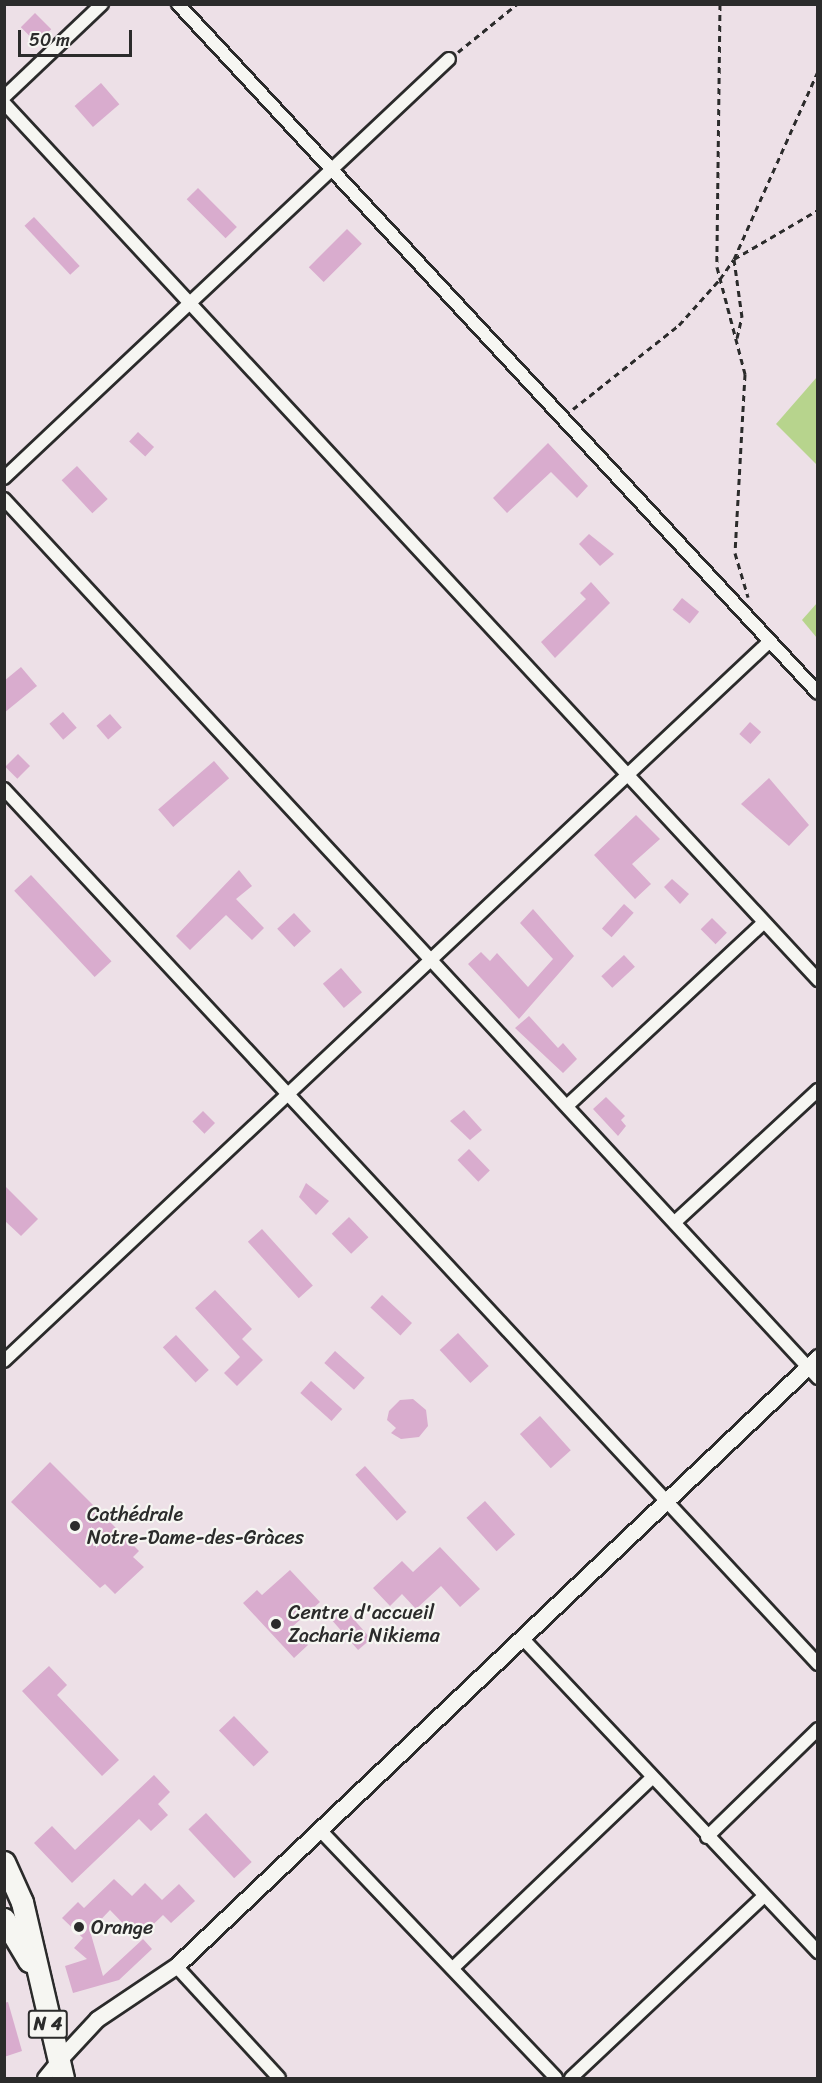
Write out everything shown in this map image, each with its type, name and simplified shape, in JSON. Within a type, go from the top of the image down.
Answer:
[{"type":"highway","name":"N 4","points":[[4,1862],[22,1902],[34,1969],[60,2070]]},
{"type":"highway","name":"N 4","points":[[4,1919],[34,1969]]},
{"type":"street","points":[[4,97],[102,4]]},
{"type":"street","points":[[178,4],[818,693]]},
{"type":"street","points":[[4,478],[188,305],[329,167],[449,59]]},
{"type":"street","points":[[4,103],[625,779],[818,980]]},
{"type":"street","points":[[4,499],[675,1222],[814,1367],[176,1966],[97,2019],[60,2070],[44,2079]]},
{"type":"street","points":[[4,1361],[770,641]]},
{"type":"street","points":[[4,789],[291,1093],[818,1664]]},
{"type":"street","points":[[568,1105],[764,922]]},
{"type":"street","points":[[675,1222],[818,1090]]},
{"type":"street","points":[[524,1640],[763,1897],[818,1952]]},
{"type":"street","points":[[707,1837],[818,1729]]},
{"type":"street","points":[[454,1967],[652,1778]]},
{"type":"street","points":[[320,1830],[454,1967],[556,2079]]},
{"type":"street","points":[[571,2079],[763,1897]]},
{"type":"street","points":[[176,1966],[279,2079]]},
{"type":"path","points":[[449,59],[517,4]]},
{"type":"path","points":[[720,4],[720,279],[745,374],[735,553],[750,601]]},
{"type":"path","points":[[561,417],[679,325],[720,279],[734,259],[818,70]]},
{"type":"path","points":[[734,259],[818,210]]},
{"type":"path","points":[[734,259],[742,317],[736,339]]},
{"type":"green space","points":[[817,377],[817,465],[776,424]]},
{"type":"green space","points":[[817,603],[817,638],[802,620]]},
{"type":"building","points":[[35,13],[51,29],[37,43],[21,27]]},
{"type":"building","points":[[101,83],[119,104],[93,127],[75,106]]},
{"type":"building","points":[[198,188],[237,227],[226,238],[187,199]]},
{"type":"building","points":[[34,217],[80,266],[70,275],[24,226]]},
{"type":"building","points":[[347,229],[362,244],[324,282],[309,267]]},
{"type":"building","points":[[138,432],[154,447],[145,457],[129,442]]},
{"type":"building","points":[[548,443],[588,486],[577,498],[551,472],[507,513],[493,498]]},
{"type":"building","points":[[77,466],[108,499],[92,513],[62,480]]},
{"type":"building","points":[[589,534],[614,554],[600,566],[579,544]]},
{"type":"building","points":[[591,582],[610,603],[555,658],[541,642],[586,599],[580,593]]},
{"type":"building","points":[[682,598],[699,612],[690,624],[673,610]]},
{"type":"building","points":[[21,667],[37,686],[4,713],[4,681]]},
{"type":"building","points":[[63,712],[77,728],[63,740],[49,724]]},
{"type":"building","points":[[110,714],[122,728],[108,739],[96,726]]},
{"type":"building","points":[[750,722],[761,732],[750,744],[739,734]]},
{"type":"building","points":[[18,754],[30,766],[17,779],[5,767]]},
{"type":"building","points":[[214,761],[229,778],[173,827],[158,810]]},
{"type":"building","points":[[769,778],[809,825],[789,846],[741,804]]},
{"type":"building","points":[[636,815],[660,839],[632,864],[651,884],[635,899],[594,855]]},
{"type":"building","points":[[239,870],[252,886],[236,899],[264,928],[252,940],[226,915],[190,950],[176,936]]},
{"type":"building","points":[[31,875],[111,961],[95,977],[14,891]]},
{"type":"building","points":[[672,879],[689,894],[680,904],[664,887]]},
{"type":"building","points":[[624,904],[634,913],[612,937],[602,929]]},
{"type":"building","points":[[533,909],[574,956],[519,1019],[468,964],[481,952],[490,961],[497,953],[528,987],[553,959],[520,923]]},
{"type":"building","points":[[294,913],[311,931],[294,947],[277,929]]},
{"type":"building","points":[[712,918],[727,933],[716,944],[701,929]]},
{"type":"building","points":[[624,955],[635,967],[612,988],[601,976]]},
{"type":"building","points":[[341,968],[362,992],[344,1008],[323,984]]},
{"type":"building","points":[[529,1016],[558,1048],[563,1043],[577,1059],[563,1073],[515,1028]]},
{"type":"building","points":[[606,1097],[625,1116],[621,1120],[626,1126],[618,1136],[593,1109]]},
{"type":"building","points":[[464,1110],[482,1130],[470,1140],[450,1121]]},
{"type":"building","points":[[203,1111],[215,1123],[204,1134],[192,1122]]},
{"type":"building","points":[[469,1149],[490,1171],[478,1182],[457,1160]]},
{"type":"building","points":[[306,1183],[329,1201],[316,1215],[299,1197]]},
{"type":"building","points":[[4,1185],[38,1219],[21,1236],[4,1220]]},
{"type":"building","points":[[349,1217],[368,1237],[351,1254],[332,1234]]},
{"type":"building","points":[[262,1229],[313,1285],[299,1298],[248,1242]]},
{"type":"building","points":[[215,1290],[252,1329],[242,1339],[263,1360],[237,1386],[224,1373],[240,1357],[195,1308]]},
{"type":"building","points":[[382,1295],[412,1323],[400,1335],[370,1307]]},
{"type":"building","points":[[458,1333],[489,1366],[470,1383],[440,1350]]},
{"type":"building","points":[[176,1335],[209,1370],[196,1382],[163,1347]]},
{"type":"building","points":[[335,1351],[365,1378],[354,1390],[324,1363]]},
{"type":"building","points":[[311,1381],[342,1409],[332,1421],[300,1393]]},
{"type":"building","points":[[413,1399],[426,1410],[428,1426],[419,1437],[401,1439],[391,1433],[396,1428],[387,1420],[389,1411],[400,1400]]},
{"type":"building","points":[[540,1416],[571,1450],[551,1468],[520,1434]]},
{"type":"building","name":"Cathédrale Notre-Dame-des-Gràces","points":[[50,1462],[139,1551],[133,1557],[144,1567],[115,1594],[105,1584],[100,1588],[11,1502]]},
{"type":"building","points":[[365,1466],[406,1512],[397,1521],[355,1475]]},
{"type":"building","points":[[485,1501],[515,1534],[497,1551],[466,1518]]},
{"type":"building","points":[[440,1547],[480,1589],[460,1607],[441,1586],[416,1609],[402,1594],[390,1606],[373,1588],[402,1561],[413,1572]]},
{"type":"building","points":[[290,1570],[320,1602],[292,1627],[308,1645],[294,1658],[243,1603],[257,1590],[262,1595]]},
{"type":"building","points":[[344,1608],[371,1639],[358,1650],[331,1619]]},
{"type":"building","points":[[49,1666],[67,1685],[57,1695],[119,1760],[102,1776],[22,1691]]},
{"type":"building","points":[[234,1716],[269,1752],[254,1767],[219,1731]]},
{"type":"building","points":[[154,1775],[170,1792],[158,1804],[168,1815],[151,1831],[139,1819],[72,1883],[34,1843],[52,1826],[75,1850]]},
{"type":"building","points":[[206,1813],[252,1862],[234,1878],[188,1829]]},
{"type":"building","points":[[114,1879],[132,1896],[145,1883],[162,1900],[179,1884],[195,1901],[171,1923],[163,1915],[138,1939],[110,1910],[90,1931],[103,1976],[143,1939],[152,1949],[119,1980],[73,1993],[65,1966],[87,1959],[74,1948],[83,1938],[62,1918],[78,1902],[84,1908]]},
{"type":"building","points":[[8,2002],[22,2051],[4,2057],[4,2003]]},
{"type":"place","name":"Cathédrale Notre-Dame-des-Gràces","points":[[75,1526]]},
{"type":"place","name":"Centre d'accueil Zacharie Nikiema","points":[[276,1624]]},
{"type":"place","name":"Orange","points":[[79,1927]]}]
